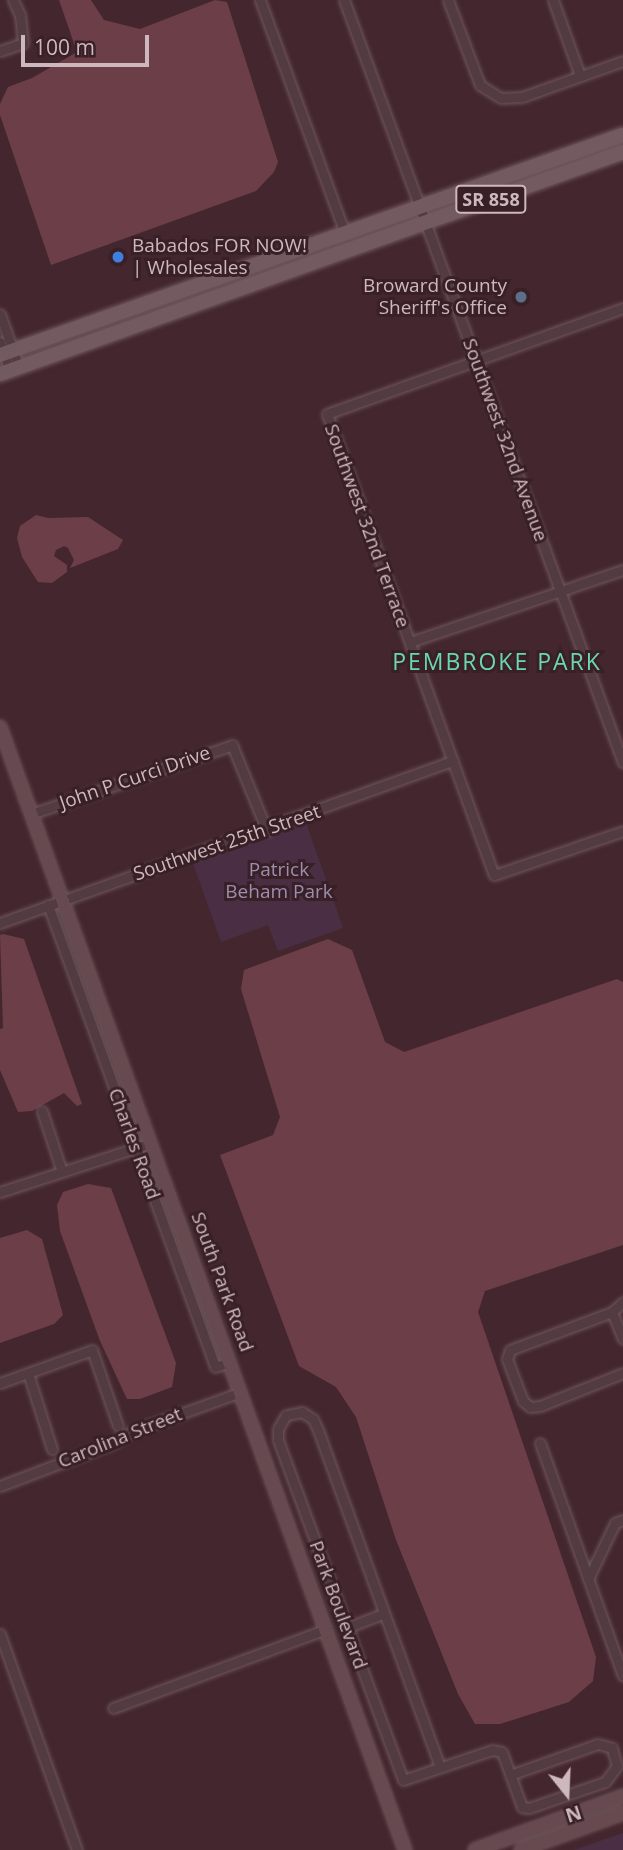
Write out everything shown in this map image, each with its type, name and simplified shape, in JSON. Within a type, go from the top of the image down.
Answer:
[{"type":"main road","name":"SR 858","points":[[4,351],[171,296],[623,135]]},
{"type":"main road","points":[[546,179],[559,166],[612,148],[623,135]]},
{"type":"main road","name":"SR 858","points":[[10,371],[623,152]]},
{"type":"main road","points":[[180,310],[188,297],[250,275],[266,262]]},
{"type":"main road","points":[[83,344],[96,332],[158,310],[171,296]]},
{"type":"street","points":[[0,51],[23,43],[20,15],[13,0]]},
{"type":"street","points":[[260,0],[345,234]]},
{"type":"street","name":"Southwest 32nd Avenue","points":[[344,0],[623,763]]},
{"type":"street","points":[[448,0],[480,85],[501,98],[512,98],[623,61]]},
{"type":"street","points":[[553,0],[580,76]]},
{"type":"street","points":[[476,361],[623,308]]},
{"type":"street","points":[[0,314],[4,351],[10,371]]},
{"type":"street","name":"Southwest 32nd Terrace","points":[[476,361],[327,414],[494,875],[623,831]]},
{"type":"street","points":[[410,642],[623,570]]},
{"type":"street","name":"South Park Road","points":[[0,727],[405,1850]]},
{"type":"street","name":"John P Curci Drive","points":[[31,814],[232,745],[267,831]]},
{"type":"street","name":"Southwest 25th Street","points":[[0,923],[267,831],[453,761]]},
{"type":"street","name":"Charles Road","points":[[48,905],[215,1367],[230,1362]]},
{"type":"street","points":[[42,1111],[62,1171]]},
{"type":"street","points":[[0,1192],[151,1143]]},
{"type":"street","points":[[623,1302],[612,1312],[510,1350],[507,1359],[523,1401],[530,1407],[540,1406],[623,1373]]},
{"type":"street","points":[[612,1312],[623,1339]]},
{"type":"street","points":[[0,1383],[92,1350],[118,1426]]},
{"type":"street","points":[[27,1373],[52,1449]]},
{"type":"street","name":"Carolina Street","points":[[0,1486],[113,1443],[133,1431],[241,1392]]},
{"type":"street","name":"Park Boulevard","points":[[383,1614],[313,1419],[302,1412],[286,1415],[278,1429],[278,1440],[402,1780],[440,1767]]},
{"type":"street","points":[[540,1443],[623,1676]]},
{"type":"street","points":[[588,1579],[615,1523],[623,1520]]},
{"type":"street","points":[[346,1628],[383,1614],[440,1767],[492,1750],[502,1752],[522,1807],[537,1806],[605,1782],[617,1766],[612,1748]]},
{"type":"street","points":[[113,1708],[327,1629]]},
{"type":"street","points":[[0,1634],[77,1850]]},
{"type":"street","points":[[510,1775],[598,1744],[612,1748],[623,1744]]},
{"type":"street","points":[[475,1850],[623,1796]]},
{"type":"street","points":[[522,1850],[623,1814]]},
{"type":"green space","name":"Patrick Beham Park","points":[[306,823],[343,928],[278,951],[268,925],[221,942],[193,863]]},
{"type":"green space","points":[[623,1833],[623,1850],[574,1850]]},
{"type":"shaded area","points":[[59,0],[91,0],[104,20],[140,29],[215,0],[227,2],[278,162],[274,172],[256,191],[51,265],[0,115],[0,104],[8,87],[32,78],[77,52]]},
{"type":"shaded area","points":[[36,515],[48,518],[88,517],[123,540],[118,549],[70,568],[74,560],[64,546],[56,550],[54,556],[67,565],[67,572],[52,583],[38,582],[22,557],[17,538],[20,526]]},
{"type":"shaded area","points":[[0,935],[24,939],[82,1104],[77,1106],[64,1093],[32,1111],[18,1112],[0,1070],[0,1029],[3,1028]]},
{"type":"shaded area","points":[[328,939],[352,950],[385,1042],[404,1052],[617,979],[623,982],[623,1245],[485,1291],[478,1312],[596,1657],[593,1681],[569,1702],[500,1724],[475,1724],[458,1694],[396,1540],[356,1417],[336,1387],[299,1366],[220,1155],[273,1135],[280,1117],[241,989],[244,970]]},
{"type":"shaded area","points":[[88,1184],[111,1188],[176,1363],[172,1387],[140,1399],[127,1399],[100,1341],[60,1231],[57,1205],[63,1192]]},
{"type":"shaded area","points":[[27,1230],[42,1239],[63,1315],[54,1324],[0,1343],[0,1238]]},
{"type":"place","name":"Babados FOR NOW! | Wholesales","points":[[118,257]]},
{"type":"place","name":"Broward County Sheriff's Office","points":[[521,297]]},
{"type":"district","name":"PEMBROKE PARK","points":[[497,661]]}]
